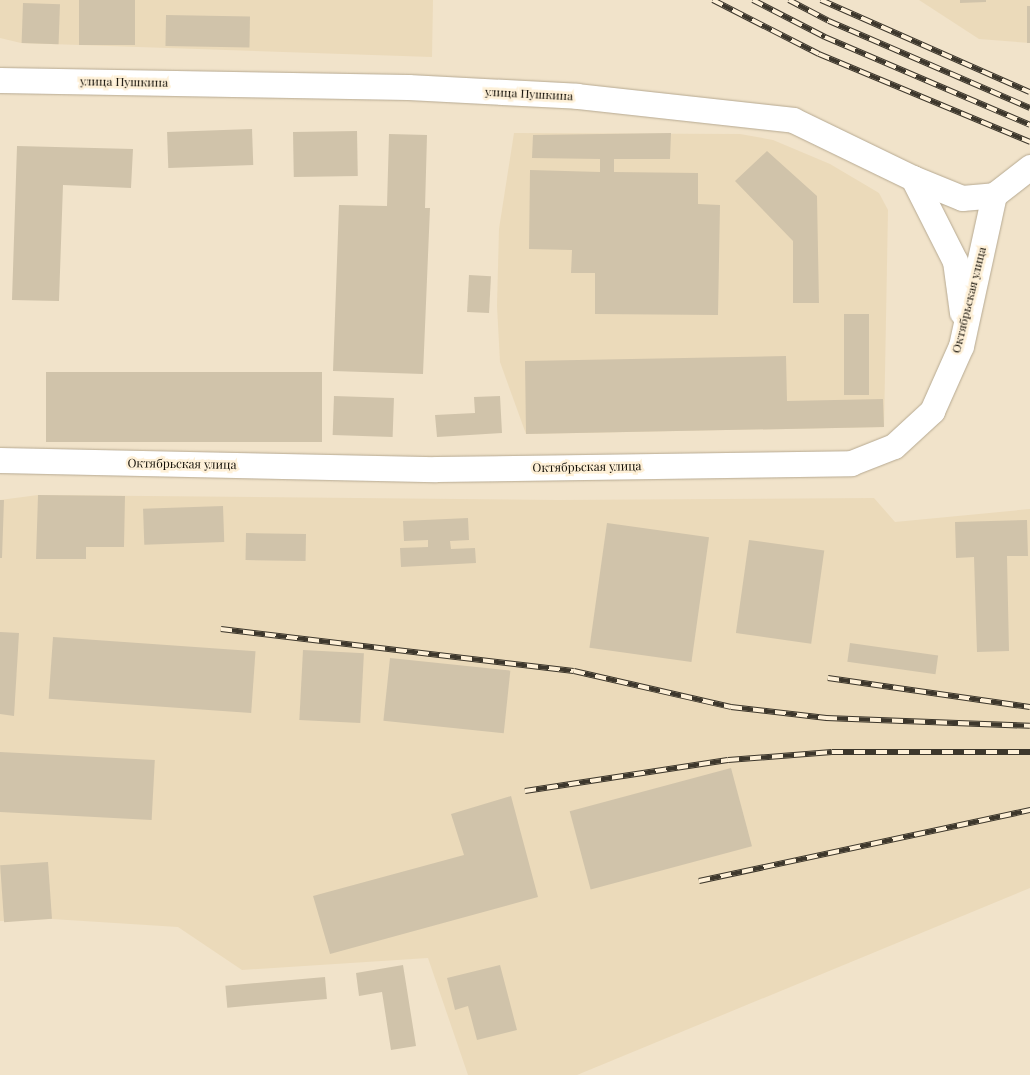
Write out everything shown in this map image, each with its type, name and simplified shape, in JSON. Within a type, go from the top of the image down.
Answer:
[{"type":"street","name":"улица Пушкина","points":[[0,80],[408,87],[577,96],[793,120],[913,178],[962,198],[994,195]]},
{"type":"street","points":[[994,195],[1030,166]]},
{"type":"street","points":[[913,178],[955,261],[962,307],[961,346]]},
{"type":"street","name":"Октябрьская улица","points":[[0,460],[436,469],[851,463],[894,446],[932,411],[961,346],[994,195]]},
{"type":"shaded area","points":[[0,0],[433,0],[432,57],[21,43],[0,38]]},
{"type":"shaded area","points":[[919,0],[1030,0],[1030,43],[979,39]]},
{"type":"shaded area","points":[[514,133],[740,134],[773,140],[830,164],[879,193],[888,210],[884,427],[526,434],[500,362],[497,306],[499,229]]},
{"type":"shaded area","points":[[38,495],[558,500],[874,498],[895,522],[1030,509],[1030,888],[577,1075],[468,1075],[428,958],[242,970],[178,927],[52,919],[0,921],[0,500]]},
{"type":"building","points":[[79,0],[135,0],[135,45],[79,45]]},
{"type":"building","points":[[960,0],[986,0],[986,2],[960,3]]},
{"type":"building","points":[[23,3],[60,4],[59,44],[22,43]]},
{"type":"building","points":[[1027,6],[1030,6],[1030,43],[1027,43]]},
{"type":"building","points":[[166,15],[250,16],[249,47],[165,46]]},
{"type":"building","points":[[252,129],[253,165],[168,168],[167,132]]},
{"type":"building","points":[[357,131],[358,176],[294,177],[293,132]]},
{"type":"building","points":[[671,133],[670,159],[614,159],[614,172],[698,173],[698,204],[720,205],[718,315],[595,314],[595,273],[571,273],[572,250],[529,249],[530,170],[600,172],[600,159],[532,158],[533,135]]},
{"type":"building","points":[[389,134],[427,135],[425,208],[430,208],[423,374],[333,371],[339,205],[387,206]]},
{"type":"building","points":[[17,146],[133,149],[131,188],[63,185],[59,301],[12,300]]},
{"type":"building","points":[[767,151],[817,196],[819,303],[793,303],[793,241],[735,181]]},
{"type":"building","points":[[469,275],[491,276],[489,313],[467,312]]},
{"type":"building","points":[[844,314],[869,314],[869,395],[844,395]]},
{"type":"building","points":[[786,356],[787,401],[883,399],[884,427],[526,434],[525,361]]},
{"type":"building","points":[[46,372],[322,372],[322,442],[46,442]]},
{"type":"building","points":[[334,396],[394,398],[393,437],[333,435]]},
{"type":"building","points":[[500,396],[502,433],[437,437],[435,415],[475,413],[474,397]]},
{"type":"building","points":[[38,495],[125,496],[124,547],[86,547],[86,559],[36,559]]},
{"type":"building","points":[[0,500],[4,500],[2,558],[0,558]]},
{"type":"building","points":[[223,506],[224,542],[144,545],[143,509]]},
{"type":"building","points":[[468,518],[469,540],[450,541],[451,549],[475,548],[476,563],[401,567],[400,548],[428,547],[428,540],[404,541],[403,521]]},
{"type":"building","points":[[1027,520],[1028,556],[1007,556],[1009,651],[977,652],[974,557],[956,558],[955,522]]},
{"type":"building","points":[[607,523],[709,537],[691,662],[589,648]]},
{"type":"building","points":[[246,533],[306,534],[306,561],[246,560]]},
{"type":"building","points":[[749,540],[824,551],[811,644],[736,633]]},
{"type":"building","points":[[0,632],[19,633],[14,716],[0,714]]},
{"type":"building","points":[[53,637],[256,651],[251,713],[49,699]]},
{"type":"building","points":[[850,643],[938,655],[935,674],[847,662]]},
{"type":"building","points":[[303,650],[364,653],[360,723],[299,720]]},
{"type":"building","points":[[390,658],[510,671],[504,733],[383,721]]},
{"type":"building","points":[[0,752],[155,760],[152,820],[0,812]]},
{"type":"building","points":[[731,768],[752,846],[591,889],[570,811]]},
{"type":"building","points":[[511,796],[538,897],[330,954],[313,896],[464,855],[451,814]]},
{"type":"building","points":[[48,862],[52,919],[4,922],[0,865]]},
{"type":"building","points":[[403,965],[416,1046],[391,1050],[382,992],[359,996],[356,973]]},
{"type":"building","points":[[500,965],[517,1030],[477,1040],[468,1006],[455,1010],[447,978]]},
{"type":"building","points":[[325,977],[327,999],[227,1008],[225,986]]},
{"type":"railway","points":[[713,0],[819,54],[1030,142]]},
{"type":"railway","points":[[753,0],[825,37],[1030,125]]},
{"type":"railway","points":[[789,0],[829,21],[1030,108]]},
{"type":"railway","points":[[821,0],[1030,92]]},
{"type":"railway","points":[[221,629],[574,671],[731,707],[826,718],[1030,726]]},
{"type":"railway","points":[[828,678],[1030,707]]},
{"type":"railway","points":[[525,791],[728,760],[832,752],[1030,752]]},
{"type":"railway","points":[[699,881],[1030,810]]}]
